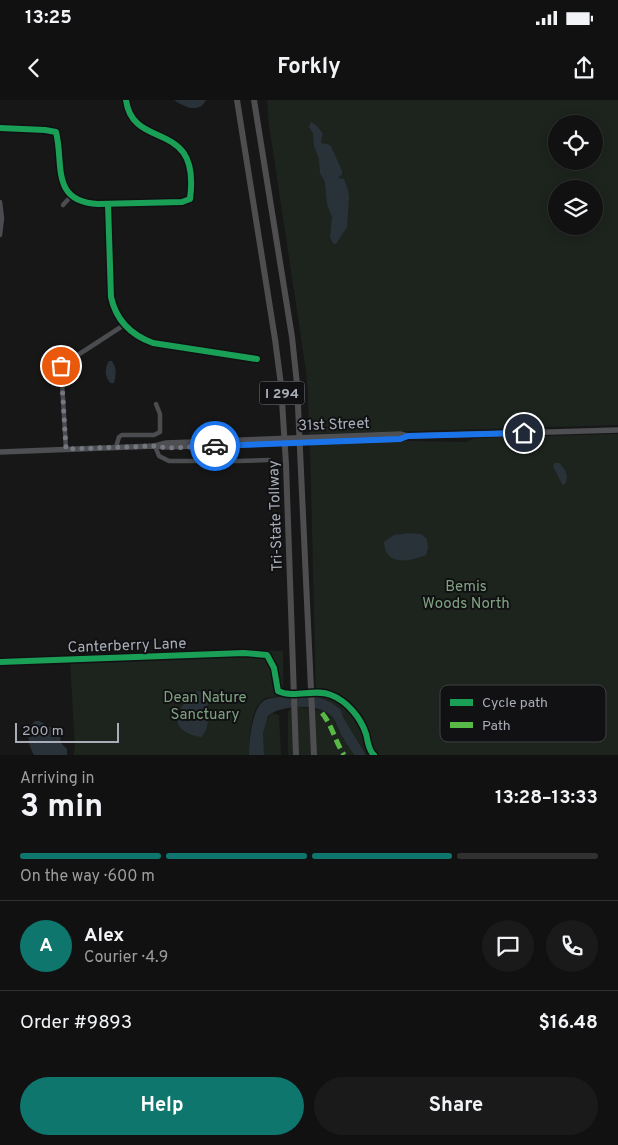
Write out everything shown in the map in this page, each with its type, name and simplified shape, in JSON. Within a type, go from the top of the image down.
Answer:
[{"type":"highway","name":"Tri-State Tollway","points":[[238,100],[281,385],[296,755]]},
{"type":"highway","name":"Tri-State Tollway","points":[[256,100],[292,337],[297,384],[314,755]]},
{"type":"main road","name":"31st Street","points":[[0,452],[155,446],[167,448],[400,434],[408,436],[618,430]]},
{"type":"street","points":[[0,128],[56,132],[60,173],[64,184],[72,195],[90,203],[182,202],[190,199],[190,169],[185,154],[172,141],[136,123],[129,114],[126,100]]},
{"type":"street","points":[[63,205],[72,195]]},
{"type":"street","points":[[0,202],[2,218],[0,235]]},
{"type":"street","points":[[108,204],[111,297],[124,325],[137,336],[152,343],[257,359]]},
{"type":"street","points":[[66,449],[61,366],[124,325]]},
{"type":"street","points":[[116,447],[119,437],[154,435],[160,432],[160,414],[156,404]]},
{"type":"street","points":[[155,446],[159,456],[169,460],[269,460]]},
{"type":"street","name":"Canterberry Lane","points":[[0,662],[255,652]]},
{"type":"green space","points":[[267,100],[618,100],[618,425],[309,434],[306,371],[269,125]]},
{"type":"green space","name":"Bemis Woods North","points":[[618,434],[618,755],[366,755],[343,717],[341,710],[332,703],[316,696],[310,445],[410,441],[466,442],[475,438]]},
{"type":"green space","name":"Dean Nature Sanctuary","points":[[259,650],[283,651],[283,695],[264,699],[259,703],[251,725],[249,755],[73,755],[75,748],[70,660],[258,654]]},
{"type":"green space","points":[[294,706],[323,711],[329,715],[335,721],[337,728],[354,755],[288,755],[288,712]]},
{"type":"green space","points":[[272,713],[279,715],[281,755],[264,755],[264,727]]},
{"type":"shaded area","points":[[174,100],[206,100],[199,107],[191,108]]},
{"type":"shaded area","points":[[311,122],[323,134],[321,143],[330,145],[342,172],[339,178],[344,179],[348,190],[347,227],[336,244],[333,243],[330,237],[332,217],[327,204],[325,182],[320,173],[313,133],[309,127]]},
{"type":"shaded area","points":[[109,361],[112,361],[114,364],[116,374],[114,383],[110,383],[106,375],[106,367]]},
{"type":"shaded area","points":[[555,463],[559,463],[564,468],[567,479],[564,485],[553,466]]},
{"type":"shaded area","points":[[421,534],[427,539],[428,548],[426,555],[406,560],[393,559],[385,550],[384,542],[394,535]]},
{"type":"shaded area","points":[[198,691],[205,695],[207,699],[208,711],[208,723],[201,737],[194,736],[183,730],[178,722],[179,711],[191,695]]},
{"type":"shaded area","points":[[284,696],[316,696],[332,703],[341,710],[343,717],[366,755],[354,755],[341,735],[336,722],[330,715],[313,708],[293,707],[274,712],[268,716],[263,733],[264,755],[249,755],[251,733],[257,710],[265,700]]},
{"type":"shaded area","points":[[35,721],[45,724],[45,728],[54,726],[59,729],[61,743],[67,749],[67,755],[34,755],[28,738],[30,729]]},
{"type":"marked path","points":[[322,713],[344,755]]},
{"type":"cycle path","points":[[0,128],[56,132],[62,179],[66,189],[72,196],[83,202],[98,204],[182,202],[190,199],[191,173],[186,156],[176,145],[140,126],[131,116],[126,100]]},
{"type":"cycle path","points":[[108,204],[111,297],[117,313],[126,326],[138,336],[153,343],[257,359]]},
{"type":"cycle path","points":[[0,662],[244,653],[267,655],[274,668],[278,691],[291,694],[325,693],[343,701],[361,722],[369,748],[374,755]]},
{"type":"way so far","points":[[61,366],[66,449],[215,446]]},
{"type":"route","points":[[215,446],[400,439],[408,436],[524,433]]}]
